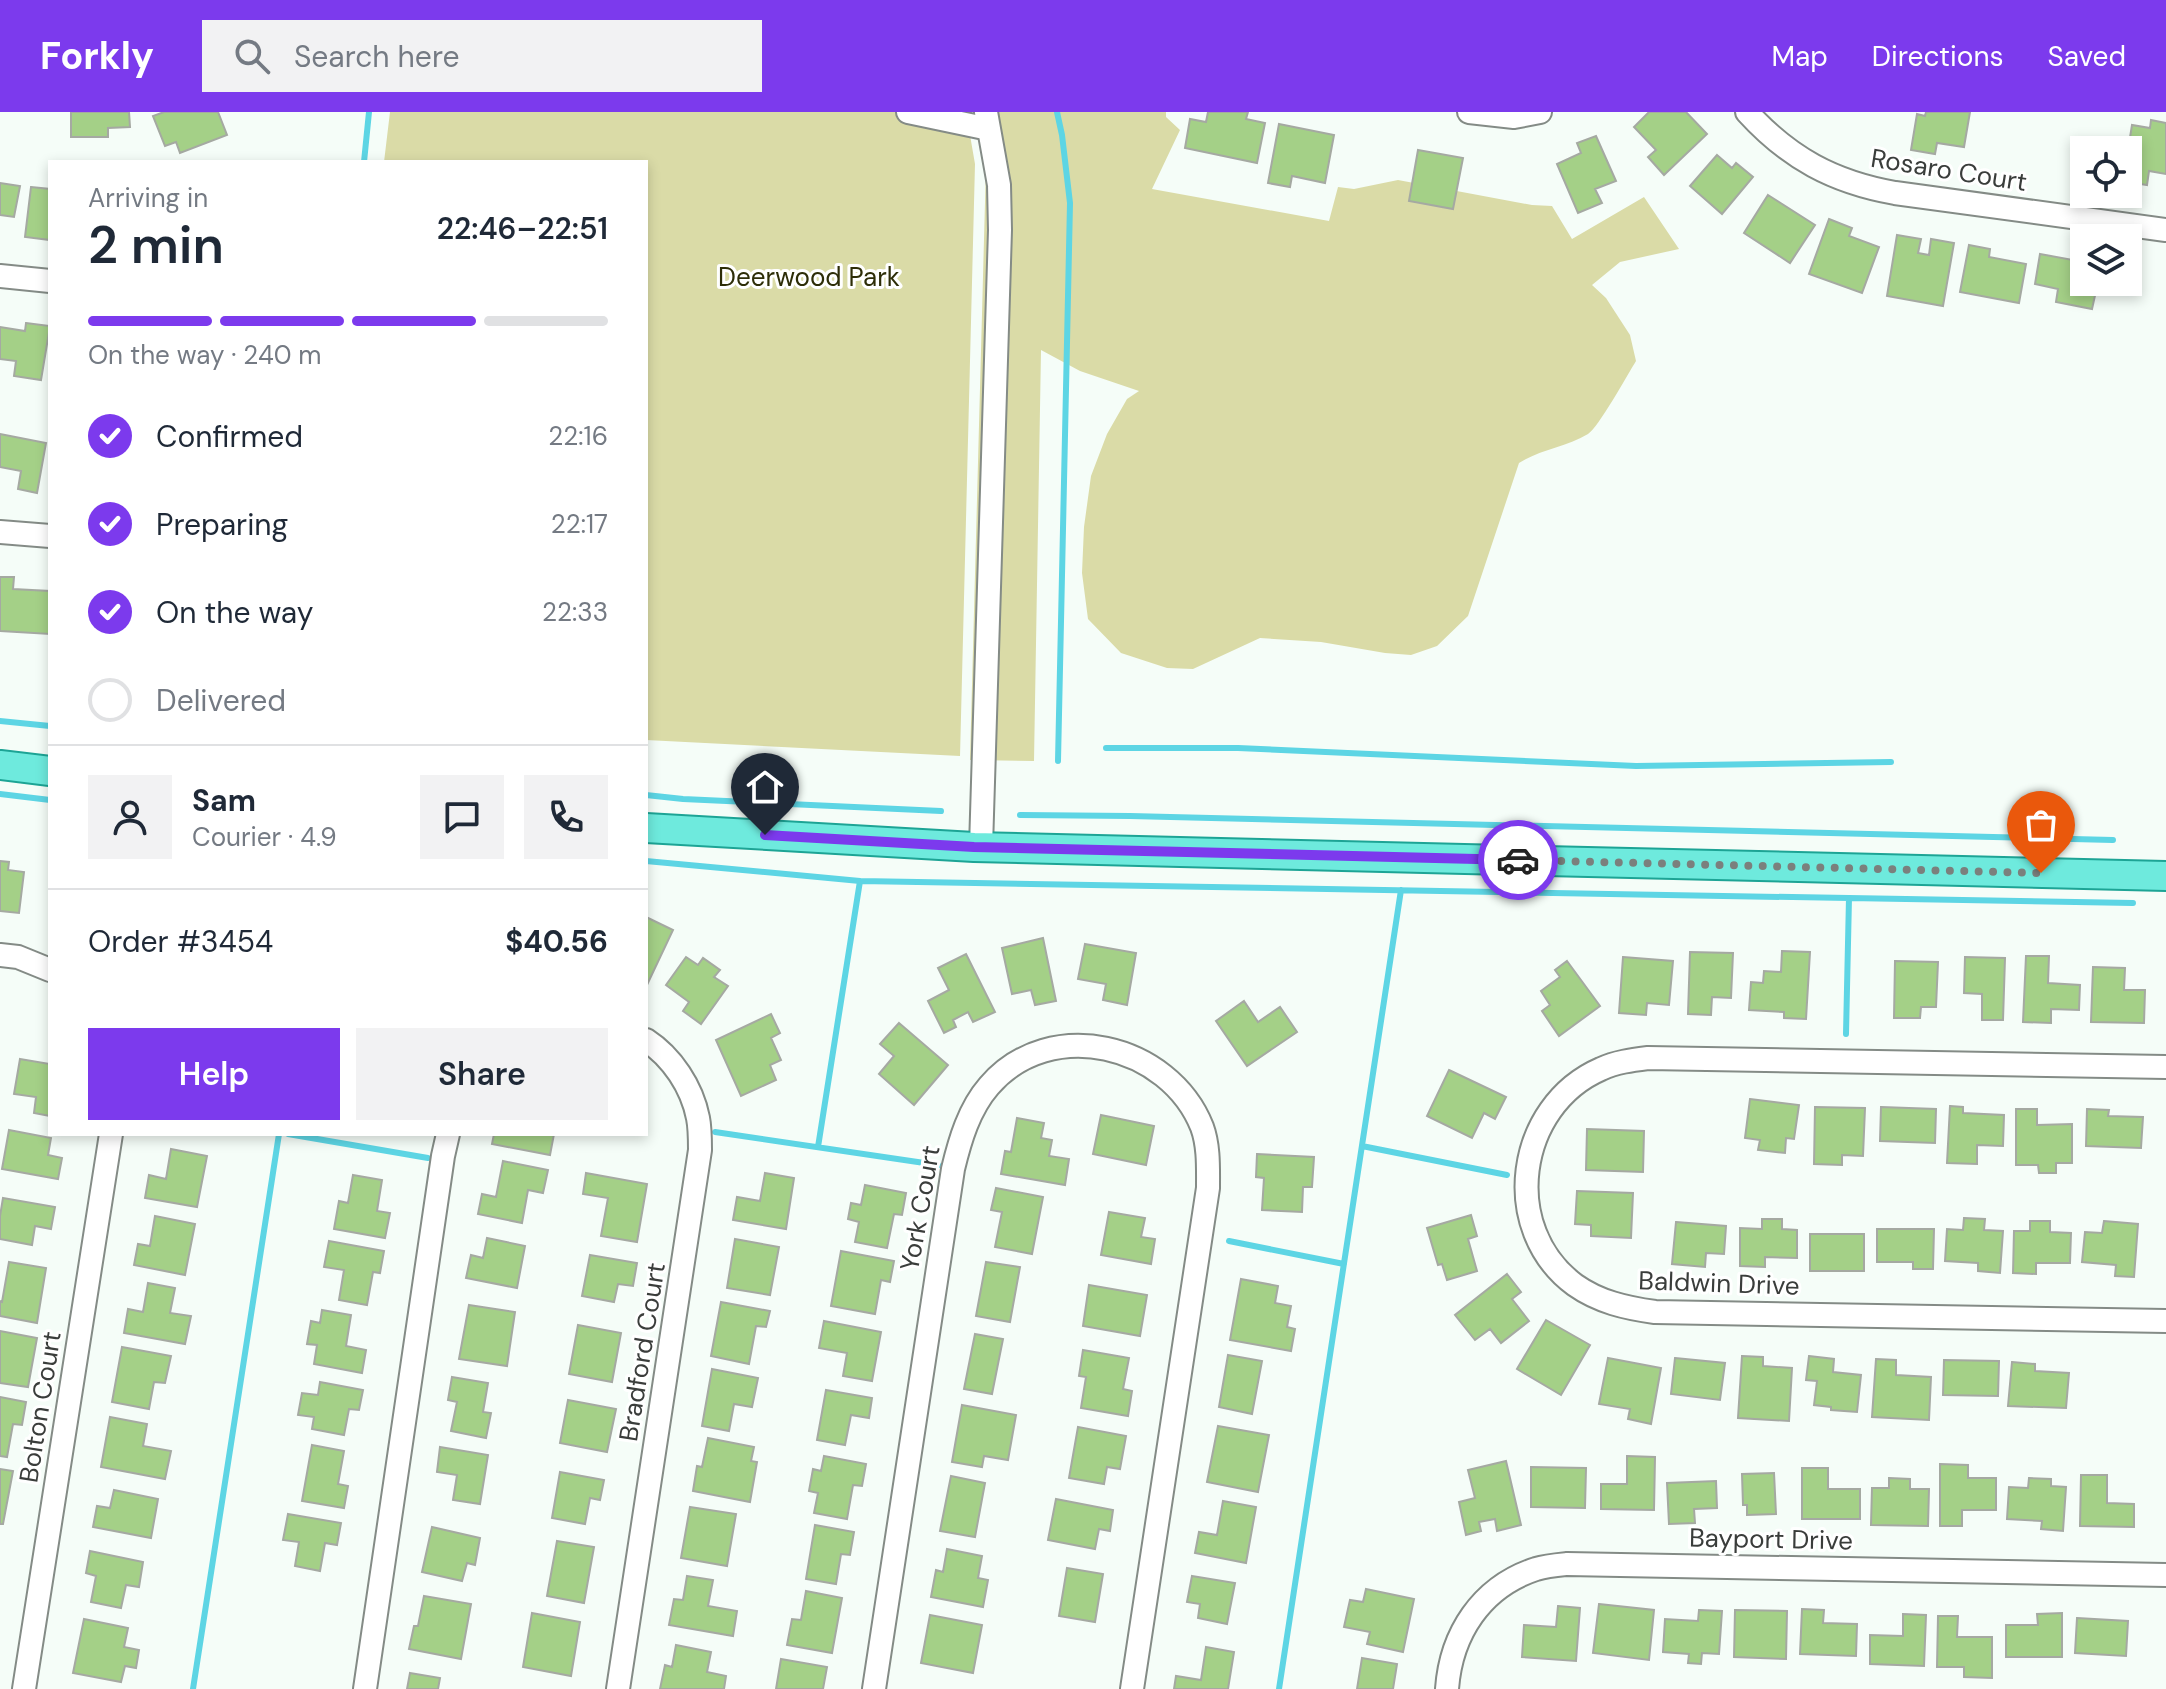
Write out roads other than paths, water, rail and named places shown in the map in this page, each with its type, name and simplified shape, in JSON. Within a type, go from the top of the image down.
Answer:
[{"type":"main road","points":[[0,765],[48,771]]},
{"type":"main road","points":[[648,828],[981,847],[2166,876]]},
{"type":"street","points":[[908,112],[987,121],[999,185],[981,847]]},
{"type":"street","points":[[1469,112],[1514,117],[1540,112]]},
{"type":"street","name":"Rosaro Court","points":[[1747,112],[1764,131],[1798,158],[1856,184],[1895,193],[2166,230]]},
{"type":"street","points":[[0,276],[48,281]]},
{"type":"street","points":[[0,532],[48,536]]},
{"type":"street","points":[[0,955],[18,957],[48,969]]},
{"type":"street","name":"Bradford Court","points":[[618,1689],[700,1150],[699,1118],[689,1089],[673,1063],[648,1041]]},
{"type":"street","name":"York Court","points":[[874,1689],[953,1169],[961,1139],[973,1109],[989,1085],[1030,1056],[1073,1046],[1117,1051],[1139,1059],[1160,1072],[1177,1087],[1190,1105],[1202,1129],[1208,1158],[1208,1188],[1132,1689]]},
{"type":"street","name":"Baldwin Drive","points":[[2166,1067],[1648,1058],[1622,1062],[1599,1069],[1554,1105],[1537,1131],[1526,1170],[1527,1210],[1539,1243],[1559,1271],[1593,1296],[1633,1309],[1655,1312],[2166,1321]]},
{"type":"street","name":"Bolton Court","points":[[24,1689],[111,1136]]},
{"type":"street","points":[[365,1689],[448,1136]]},
{"type":"street","name":"Bayport Drive","points":[[1447,1689],[1449,1666],[1471,1614],[1489,1595],[1514,1577],[1539,1568],[1567,1564],[2166,1575]]},
{"type":"waterway","points":[[364,160],[369,112]]},
{"type":"waterway","points":[[1057,112],[1070,203],[1058,761]]},
{"type":"waterway","points":[[0,721],[48,726]]},
{"type":"waterway","points":[[1106,748],[1238,748],[1636,766],[1891,762]]},
{"type":"waterway","points":[[0,794],[48,800]]},
{"type":"waterway","points":[[648,795],[941,811]]},
{"type":"waterway","points":[[1020,815],[2113,840]]},
{"type":"waterway","points":[[648,861],[860,881],[2133,903]]},
{"type":"waterway","points":[[818,1147],[860,881]]},
{"type":"waterway","points":[[1279,1689],[1401,890]]},
{"type":"waterway","points":[[1846,1034],[1849,898]]},
{"type":"waterway","points":[[715,1132],[938,1165]]},
{"type":"waterway","points":[[193,1689],[279,1136]]},
{"type":"waterway","points":[[300,1136],[428,1158]]},
{"type":"waterway","points":[[1362,1146],[1507,1175]]},
{"type":"waterway","points":[[1229,1241],[1344,1264]]},
{"type":"park label","name":"Deerwood Park","points":[[809,277]]}]
